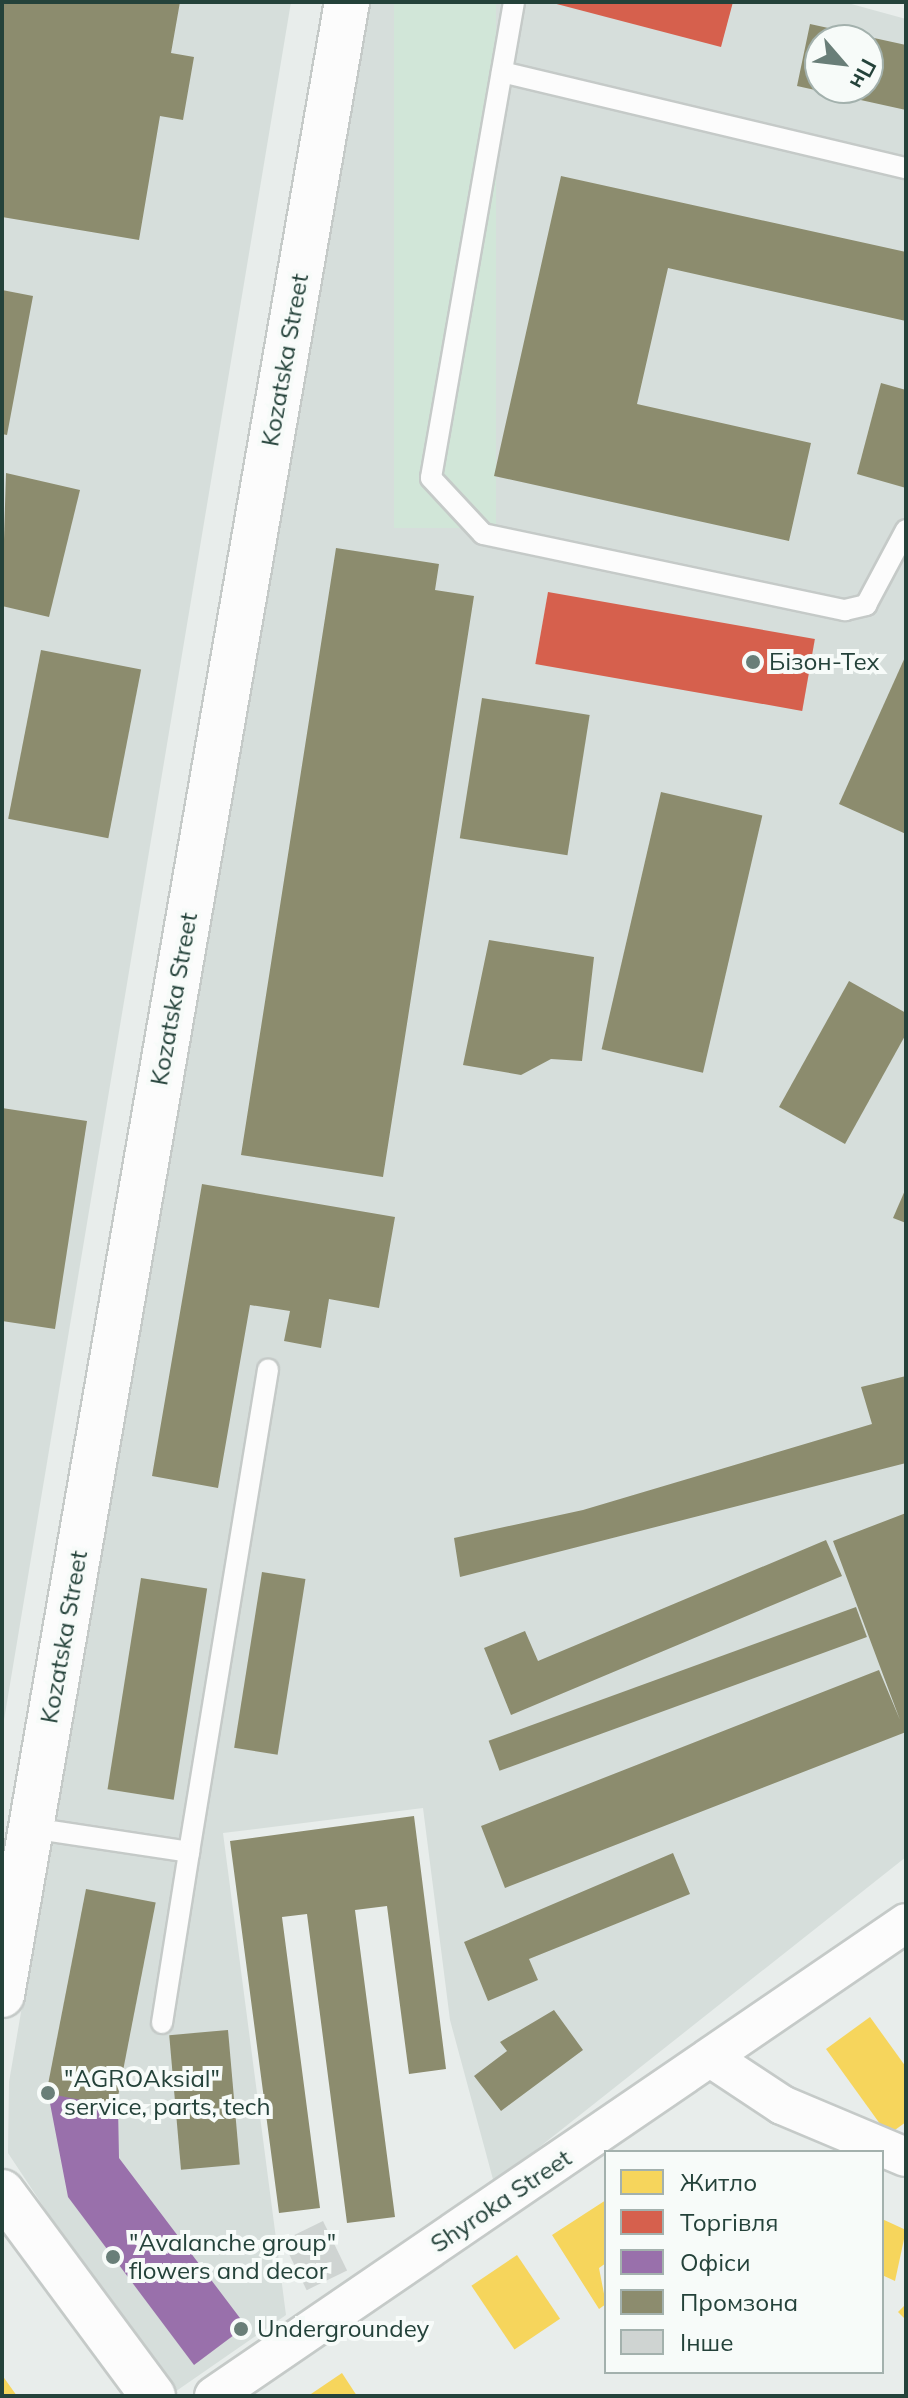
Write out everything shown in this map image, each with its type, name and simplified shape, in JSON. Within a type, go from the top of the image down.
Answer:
[{"type":"street","name":"Kozatska Street","points":[[2,1995],[347,2]]},
{"type":"street","name":"Shyroka Street","points":[[214,2396],[906,1923]]},
{"type":"street","points":[[711,2058],[782,2105],[906,2157]]},
{"type":"street","points":[[2,2192],[153,2396]]},
{"type":"lane","points":[[514,2],[431,478],[483,534],[845,610],[866,605],[906,530]]},
{"type":"lane","points":[[502,72],[906,168]]},
{"type":"lane","points":[[162,2023],[268,1369]]},
{"type":"lane","points":[[31,1828],[189,1852]]},
{"type":"shaded area","points":[[2,2],[291,2],[2,1732]]},
{"type":"shaded area","points":[[367,2],[844,2],[906,19],[906,1857],[494,2183],[450,2020],[423,1808],[223,1833],[286,2315],[169,2396],[8,2153],[9,2082]]},
{"type":"green space","points":[[394,2],[496,2],[496,528],[394,528]]},
{"type":"building: Житло","points":[[870,2017],[906,2067],[906,2122],[888,2135],[826,2049]]},
{"type":"building: Житло","points":[[604,2201],[604,2264],[599,2268],[604,2305],[599,2309],[552,2235]]},
{"type":"building: Житло","points":[[884,2220],[906,2230],[895,2281],[884,2276]]},
{"type":"building: Житло","points":[[517,2255],[560,2319],[514,2350],[471,2286]]},
{"type":"building: Житло","points":[[906,2304],[906,2320],[898,2312]]},
{"type":"building: Житло","points":[[342,2373],[357,2396],[308,2396]]},
{"type":"building: Житло","points":[[2,2375],[17,2396],[2,2396]]},
{"type":"building: Торгівля","points":[[549,2],[733,2],[721,47]]},
{"type":"building: Торгівля","points":[[548,592],[815,639],[802,711],[535,664]]},
{"type":"building: Офіси","points":[[48,2093],[118,2106],[119,2158],[246,2326],[194,2365],[68,2197]]},
{"type":"building: Промзона","points":[[2,2],[180,2],[171,53],[194,57],[183,120],[160,116],[139,240],[2,217]]},
{"type":"building: Промзона","points":[[884,40],[906,45],[906,110],[879,104],[884,104]]},
{"type":"building: Промзона","points":[[804,53],[804,88],[797,86]]},
{"type":"building: Промзона","points":[[561,176],[906,252],[906,321],[668,268],[637,404],[811,443],[789,541],[494,476]]},
{"type":"building: Промзона","points":[[2,290],[33,296],[7,435],[2,434]]},
{"type":"building: Промзона","points":[[881,383],[906,390],[906,488],[857,474]]},
{"type":"building: Промзона","points":[[6,473],[80,490],[49,617],[2,606]]},
{"type":"building: Промзона","points":[[336,548],[439,564],[435,590],[474,596],[383,1177],[241,1155]]},
{"type":"building: Промзона","points":[[41,650],[141,669],[108,838],[8,819]]},
{"type":"building: Промзона","points":[[906,655],[906,834],[839,804]]},
{"type":"building: Промзона","points":[[482,698],[590,715],[567,855],[460,838]]},
{"type":"building: Промзона","points":[[661,792],[762,815],[703,1073],[602,1049]]},
{"type":"building: Промзона","points":[[489,940],[594,957],[582,1061],[551,1059],[521,1075],[463,1065]]},
{"type":"building: Промзона","points":[[849,981],[906,1013],[906,1034],[845,1144],[779,1107]]},
{"type":"building: Промзона","points":[[2,1108],[87,1121],[55,1329],[2,1321]]},
{"type":"building: Промзона","points":[[202,1184],[395,1217],[379,1308],[329,1299],[321,1348],[284,1341],[290,1311],[250,1305],[218,1488],[152,1476]]},
{"type":"building: Промзона","points":[[906,1188],[906,1223],[893,1218]]},
{"type":"building: Промзона","points":[[906,1376],[906,1463],[460,1577],[454,1538],[583,1510],[872,1424],[861,1387]]},
{"type":"building: Промзона","points":[[906,1513],[906,1732],[505,1888],[481,1826],[879,1670],[900,1720],[833,1541]]},
{"type":"building: Промзона","points":[[826,1540],[842,1576],[511,1715],[484,1648],[525,1631],[538,1661]]},
{"type":"building: Промзона","points":[[262,1572],[305,1579],[278,1755],[234,1748]]},
{"type":"building: Промзона","points":[[141,1578],[207,1588],[174,1800],[108,1789]]},
{"type":"building: Промзона","points":[[856,1607],[867,1637],[500,1771],[489,1741]]},
{"type":"building: Промзона","points":[[414,1816],[446,2069],[409,2074],[387,1906],[355,1910],[395,2217],[347,2223],[307,1914],[282,1917],[320,2208],[279,2213],[230,1841]]},
{"type":"building: Промзона","points":[[673,1853],[690,1894],[529,1959],[538,1980],[488,2001],[464,1942]]},
{"type":"building: Промзона","points":[[86,1889],[156,1903],[116,2107],[46,2093]]},
{"type":"building: Промзона","points":[[554,2010],[583,2050],[501,2111],[474,2076],[507,2051],[500,2042]]},
{"type":"building: Промзона","points":[[228,2030],[240,2164],[181,2170],[169,2035]]},
{"type":"building: Інше","points":[[323,2221],[347,2270],[307,2290],[283,2241]]},
{"type":"place","name":"Бізон-Тех","points":[[753,662]]},
{"type":"place","name":"\"AGROAksial\" service, parts, tech","points":[[48,2093]]},
{"type":"place","name":"\"Avalanche group\" flowers and decor","points":[[113,2257]]},
{"type":"place","name":"Undergroundey","points":[[241,2329]]}]
